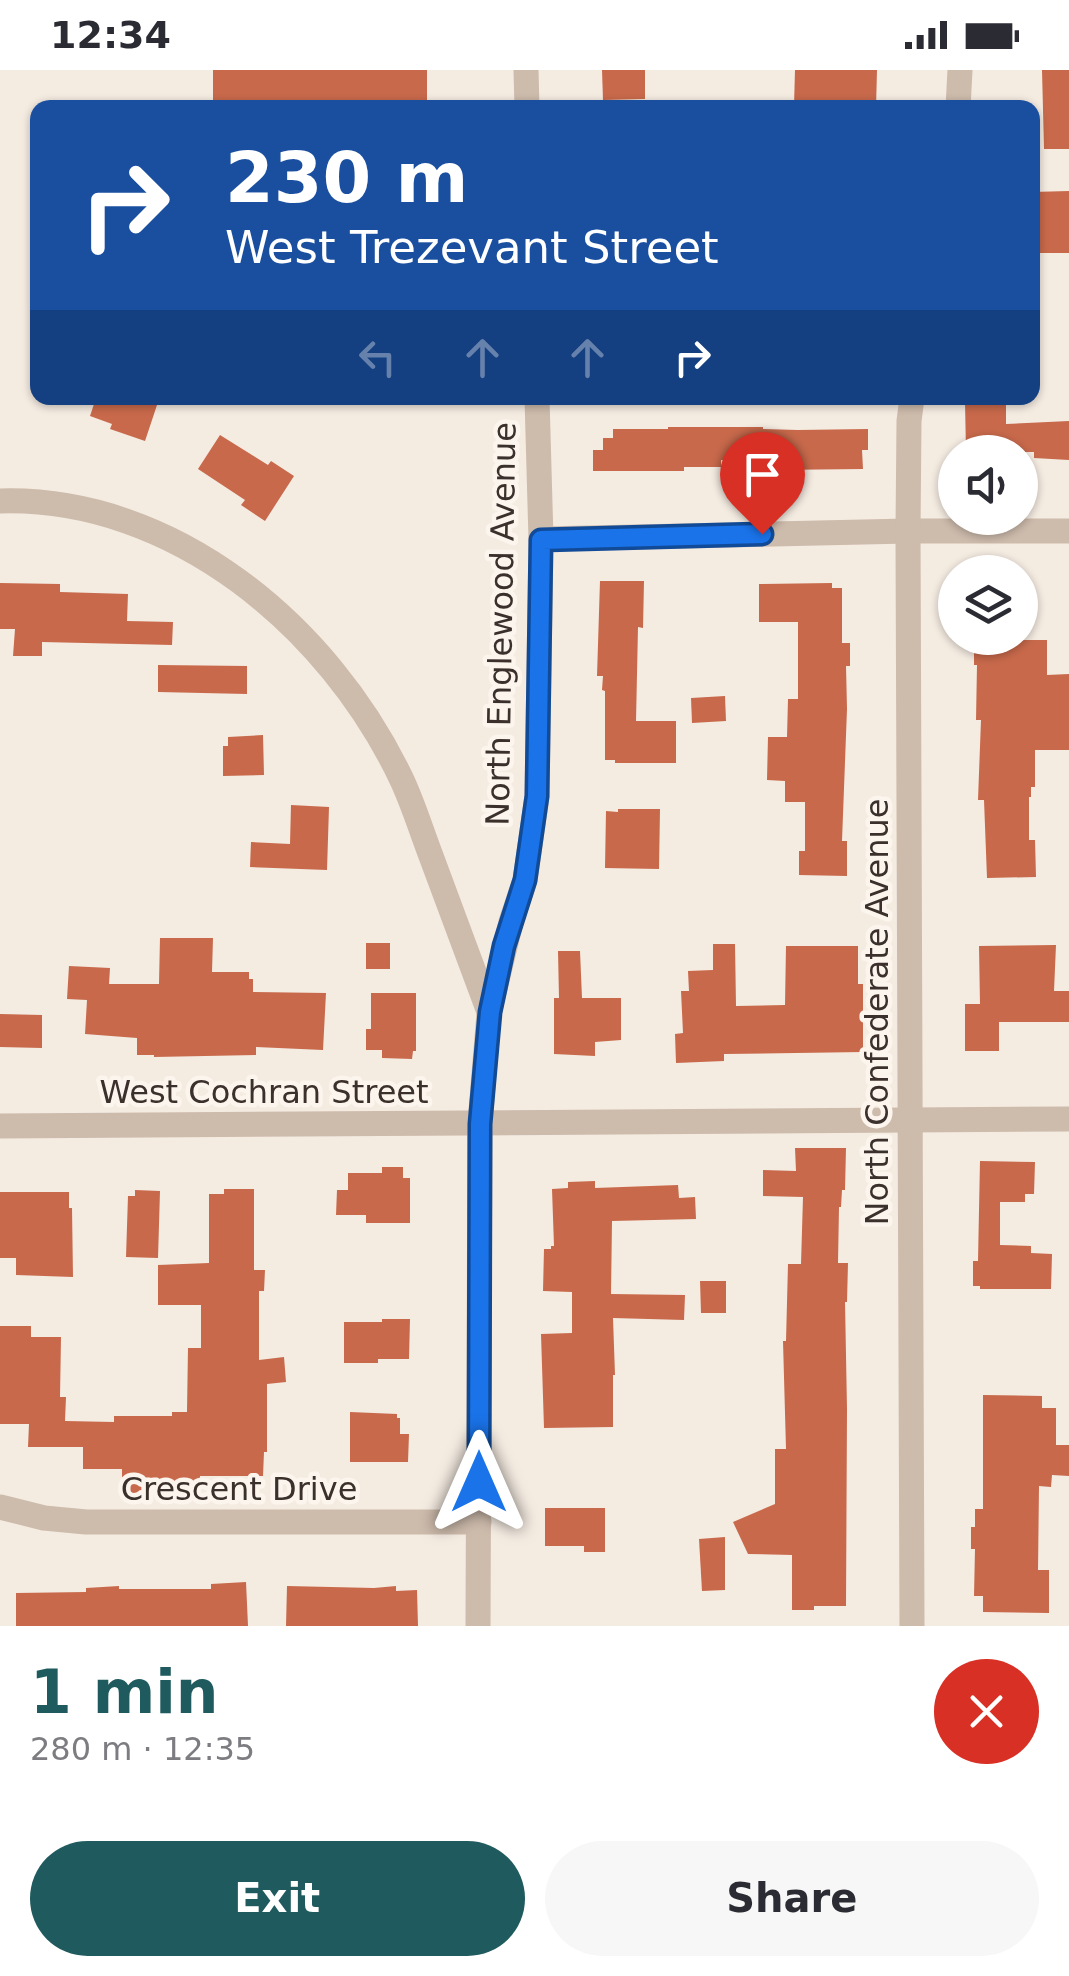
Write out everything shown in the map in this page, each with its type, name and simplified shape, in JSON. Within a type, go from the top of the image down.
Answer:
[{"type":"street","points":[[526,70],[528,100]]},
{"type":"street","points":[[958,100],[960,70]]},
{"type":"street","name":"North Englewood Avenue","points":[[478,1626],[480,1124],[490,1012],[525,880],[537,796],[541,540],[537,405]]},
{"type":"street","name":"North Confederate Avenue","points":[[911,405],[908,531],[912,1626]]},
{"type":"street","points":[[0,501],[29,500],[87,508],[161,535],[222,569],[278,612],[327,662],[368,718],[402,780],[490,1012]]},
{"type":"street","points":[[541,540],[1069,531]]},
{"type":"street","name":"West Cochran Street","points":[[0,1126],[1069,1119]]},
{"type":"street","name":"Crescent Drive","points":[[0,1507],[44,1518],[86,1522],[479,1522]]},
{"type":"building","points":[[213,70],[427,70],[427,100],[213,100]]},
{"type":"building","points":[[602,70],[645,70],[645,99],[603,100]]},
{"type":"building","points":[[795,70],[877,70],[876,100],[794,100]]},
{"type":"building","points":[[1042,70],[1069,70],[1069,149],[1044,149]]},
{"type":"building","points":[[1069,191],[1069,253],[1040,253],[1040,192]]},
{"type":"building","points":[[94,405],[157,405],[145,441],[110,429],[112,424],[90,416]]},
{"type":"building","points":[[965,405],[1006,405],[1006,424],[1069,421],[1069,460],[1038,458],[1038,435],[966,435]]},
{"type":"building","points":[[613,429],[868,429],[868,450],[862,450],[863,469],[774,470],[774,460],[721,460],[721,467],[684,467],[684,471],[593,471],[593,450],[603,450],[603,438],[613,438]]},
{"type":"building","points":[[220,435],[294,476],[265,521],[241,505],[245,500],[198,469]]},
{"type":"building","points":[[600,581],[644,581],[643,628],[638,627],[636,721],[676,721],[676,763],[605,760],[605,691],[603,676],[597,676]]},
{"type":"building","points":[[0,583],[60,584],[60,592],[128,594],[127,621],[173,622],[172,645],[42,642],[42,656],[13,656],[15,629],[0,629]]},
{"type":"building","points":[[832,583],[832,588],[842,588],[842,643],[850,643],[850,666],[846,666],[842,841],[847,841],[847,876],[799,875],[799,851],[805,851],[805,802],[785,802],[785,781],[767,780],[768,737],[787,737],[788,699],[798,699],[798,622],[759,622],[759,584]]},
{"type":"building","points":[[1038,640],[1047,640],[1047,675],[1069,674],[1069,750],[1035,750],[1029,840],[1035,840],[1036,877],[987,878],[984,800],[978,800],[981,720],[976,720],[974,655],[1038,655]]},
{"type":"building","points":[[158,665],[247,666],[247,694],[158,692]]},
{"type":"building","points":[[725,696],[726,721],[692,723],[691,698]]},
{"type":"building","points":[[263,735],[264,775],[223,776],[223,746],[228,746],[228,737]]},
{"type":"building","points":[[291,805],[329,807],[327,870],[250,867],[251,842],[290,844]]},
{"type":"building","points":[[660,809],[659,869],[605,868],[606,811]]},
{"type":"building","points":[[160,938],[213,938],[212,972],[249,972],[253,992],[326,993],[323,1050],[256,1047],[256,1055],[154,1057],[137,1055],[137,1038],[85,1034],[87,1000],[67,999],[69,966],[110,968],[109,984],[159,984]]},
{"type":"building","points":[[366,943],[390,943],[390,969],[366,969]]},
{"type":"building","points":[[713,944],[735,944],[736,1006],[785,1005],[786,946],[858,946],[858,984],[863,984],[863,1052],[724,1054],[724,1061],[676,1063],[675,1034],[683,1033],[681,991],[689,991],[688,971],[713,970]]},
{"type":"building","points":[[1056,945],[1054,991],[1069,991],[1069,1022],[999,1022],[999,1051],[965,1051],[965,1004],[980,1004],[979,946]]},
{"type":"building","points":[[558,951],[580,951],[582,998],[621,998],[621,1040],[595,1042],[595,1056],[554,1054]]},
{"type":"building","points":[[371,993],[416,993],[416,1051],[412,1059],[382,1058],[382,1050],[366,1050],[366,1029],[371,1029]]},
{"type":"building","points":[[0,1014],[42,1015],[42,1048],[0,1047]]},
{"type":"building","points":[[795,1148],[846,1148],[838,1263],[848,1263],[846,1606],[814,1606],[814,1610],[792,1610],[792,1555],[748,1554],[733,1522],[775,1504],[775,1449],[786,1449],[783,1341],[788,1264],[801,1264],[803,1197],[763,1196],[763,1170],[796,1171]]},
{"type":"building","points":[[980,1161],[1035,1162],[1034,1194],[1025,1194],[1025,1202],[1000,1202],[1000,1245],[1031,1246],[1031,1253],[1052,1254],[1051,1289],[973,1286],[973,1261],[978,1261]]},
{"type":"building","points":[[382,1167],[403,1167],[403,1178],[410,1178],[410,1223],[366,1223],[366,1215],[336,1215],[337,1190],[348,1190],[348,1173],[382,1173]]},
{"type":"building","points":[[595,1181],[595,1188],[678,1185],[679,1198],[695,1197],[696,1219],[612,1221],[611,1294],[685,1295],[684,1320],[613,1318],[613,1427],[544,1428],[541,1334],[572,1333],[572,1292],[543,1291],[544,1249],[554,1246],[552,1189],[568,1188],[568,1182]]},
{"type":"building","points":[[224,1189],[254,1189],[254,1270],[265,1270],[264,1291],[259,1291],[259,1360],[284,1357],[286,1382],[267,1384],[263,1476],[200,1476],[200,1494],[122,1494],[122,1469],[83,1469],[83,1447],[28,1447],[29,1424],[0,1424],[0,1326],[31,1326],[31,1337],[61,1337],[60,1397],[66,1397],[65,1421],[114,1422],[114,1416],[172,1416],[172,1412],[187,1412],[188,1348],[201,1348],[201,1305],[158,1305],[158,1265],[209,1263],[209,1194],[224,1194]]},
{"type":"building","points":[[135,1190],[160,1191],[158,1258],[126,1257],[128,1196],[135,1196]]},
{"type":"building","points":[[0,1192],[69,1192],[73,1277],[16,1275],[16,1258],[0,1258]]},
{"type":"building","points":[[700,1281],[726,1281],[726,1313],[701,1313]]},
{"type":"building","points":[[410,1319],[409,1359],[344,1363],[344,1322]]},
{"type":"building","points":[[983,1395],[1042,1396],[1042,1408],[1056,1408],[1056,1445],[1069,1445],[1069,1476],[1052,1475],[1051,1487],[1039,1486],[1038,1570],[1049,1570],[1049,1613],[983,1612],[983,1596],[974,1596],[975,1549],[971,1549],[971,1527],[975,1527],[975,1509],[983,1509]]},
{"type":"building","points":[[350,1412],[397,1414],[400,1434],[409,1434],[408,1462],[350,1462]]},
{"type":"building","points":[[545,1508],[605,1508],[605,1552],[584,1552],[584,1546],[545,1546]]},
{"type":"building","points":[[725,1537],[725,1590],[702,1591],[699,1539]]},
{"type":"building","points":[[246,1582],[248,1626],[16,1626],[16,1593],[86,1592],[86,1588],[119,1586],[211,1589],[211,1584]]},
{"type":"building","points":[[287,1586],[396,1586],[396,1591],[417,1590],[418,1626],[286,1626]]},
{"type":"route","points":[[479,1482],[480,1124],[490,1012],[504,946],[525,880],[537,796],[541,540],[762,534]]}]
